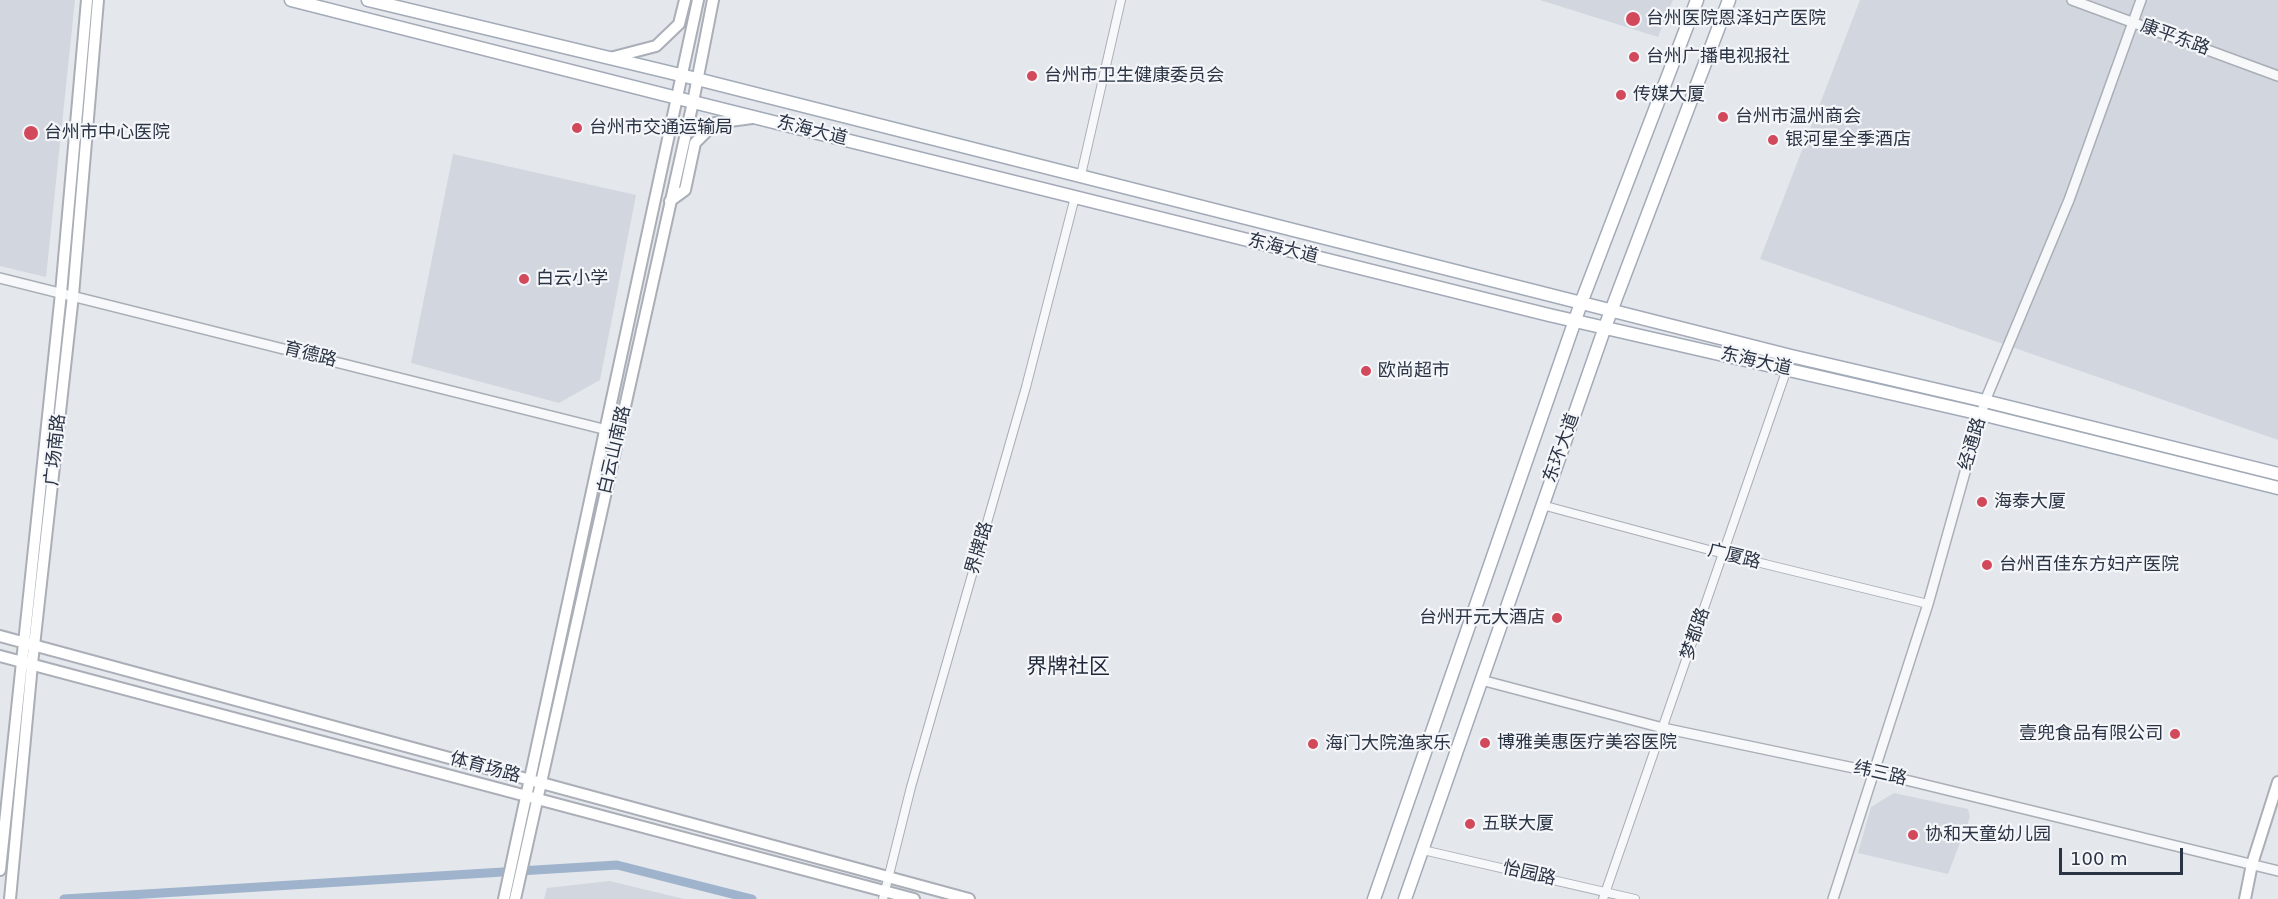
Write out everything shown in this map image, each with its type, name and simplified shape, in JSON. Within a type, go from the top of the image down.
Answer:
[{"type":"main road","name":"广场南路","points":[[0,870],[28,643],[87,0]]},
{"type":"main road","name":"广场南路","points":[[28,643],[73,295],[98,0]]},
{"type":"main road","name":"东海大道","points":[[291,0],[1575,320],[1981,414],[2278,488]]},
{"type":"main road","name":"东海大道","points":[[368,0],[1081,175],[1791,356],[1985,401],[2278,474]]},
{"type":"main road","points":[[607,58],[656,46],[679,24],[685,0]]},
{"type":"main road","name":"白云山南路","points":[[536,782],[606,430],[698,0]]},
{"type":"main road","name":"白云山南路","points":[[505,896],[514,855],[536,782],[619,433],[693,102],[713,0]]},
{"type":"main road","name":"东环大道","points":[[1374,899],[1581,303],[1698,0]]},
{"type":"main road","name":"东环大道","points":[[1405,899],[1605,327],[1729,0]]},
{"type":"main road","points":[[670,201],[685,190],[695,143],[715,123],[758,118]]},
{"type":"main road","name":"体育场路","points":[[0,636],[969,899]]},
{"type":"main road","name":"体育场路","points":[[0,656],[532,797],[884,895],[914,899]]},
{"type":"main road","name":"广场南路","points":[[10,899],[26,662]]},
{"type":"main road","points":[[2245,899],[2252,864],[2278,782]]},
{"type":"main road","name":"白云山南路","points":[[516,895],[525,854],[532,797]]},
{"type":"street","points":[[1081,175],[1121,0]]},
{"type":"street","name":"康平东路","points":[[2072,0],[2278,76]]},
{"type":"street","name":"经通路","points":[[1833,899],[1928,604],[1985,401],[2069,200],[2141,0]]},
{"type":"street","name":"界牌路","points":[[884,895],[911,787],[1026,387],[1075,197]]},
{"type":"street","name":"育德路","points":[[0,278],[619,433]]},
{"type":"street","name":"梦都路","points":[[1604,896],[1787,369]]},
{"type":"street","name":"广厦路","points":[[1542,505],[1724,554],[1928,604]]},
{"type":"street","name":"纬三路","points":[[1481,680],[1663,728],[1873,772],[2278,871]]},
{"type":"street","name":"怡园路","points":[[1423,850],[1604,896],[1635,899]]},
{"type":"shaded area","name":"台州市中心医院","points":[[0,0],[75,0],[46,277],[0,266]]},
{"type":"shaded area","name":"台州医院恩泽妇产医院","points":[[1540,0],[1673,0],[1658,37]]},
{"type":"shaded area","points":[[1860,0],[2278,0],[2278,440],[1760,259]]},
{"type":"shaded area","name":"白云小学","points":[[453,154],[636,195],[600,380],[559,403],[411,363]]},
{"type":"shaded area","name":"协和天童幼儿园","points":[[1894,793],[1968,809],[1970,817],[1948,874],[1858,853],[1871,807]]},
{"type":"shaded area","points":[[610,881],[684,899],[544,899],[547,888]]},
{"type":"waterway","points":[[64,899],[617,865],[752,899]]},
{"type":"place","name":"台州医院恩泽妇产医院","points":[[1633,19]]},
{"type":"place","name":"台州广播电视报社","points":[[1634,57]]},
{"type":"place","name":"台州市卫生健康委员会","points":[[1032,76]]},
{"type":"place","name":"传媒大厦","points":[[1621,95]]},
{"type":"place","name":"台州市温州商会","points":[[1723,117]]},
{"type":"place","name":"台州市交通运输局","points":[[577,128]]},
{"type":"place","name":"台州市中心医院","points":[[31,133]]},
{"type":"place","name":"银河星全季酒店","points":[[1773,140]]},
{"type":"place","name":"白云小学","points":[[524,279]]},
{"type":"place","name":"欧尚超市","points":[[1366,371]]},
{"type":"place","name":"海泰大厦","points":[[1982,502]]},
{"type":"place","name":"台州百佳东方妇产医院","points":[[1987,565]]},
{"type":"place","name":"台州开元大酒店","points":[[1557,618]]},
{"type":"place","name":"壹兜食品有限公司","points":[[2175,734]]},
{"type":"place","name":"博雅美惠医疗美容医院","points":[[1485,743]]},
{"type":"place","name":"海门大院渔家乐","points":[[1313,744]]},
{"type":"place","name":"五联大厦","points":[[1470,824]]},
{"type":"place","name":"协和天童幼儿园","points":[[1913,835]]},
{"type":"district","name":"界牌社区","points":[[1068,668]]}]
